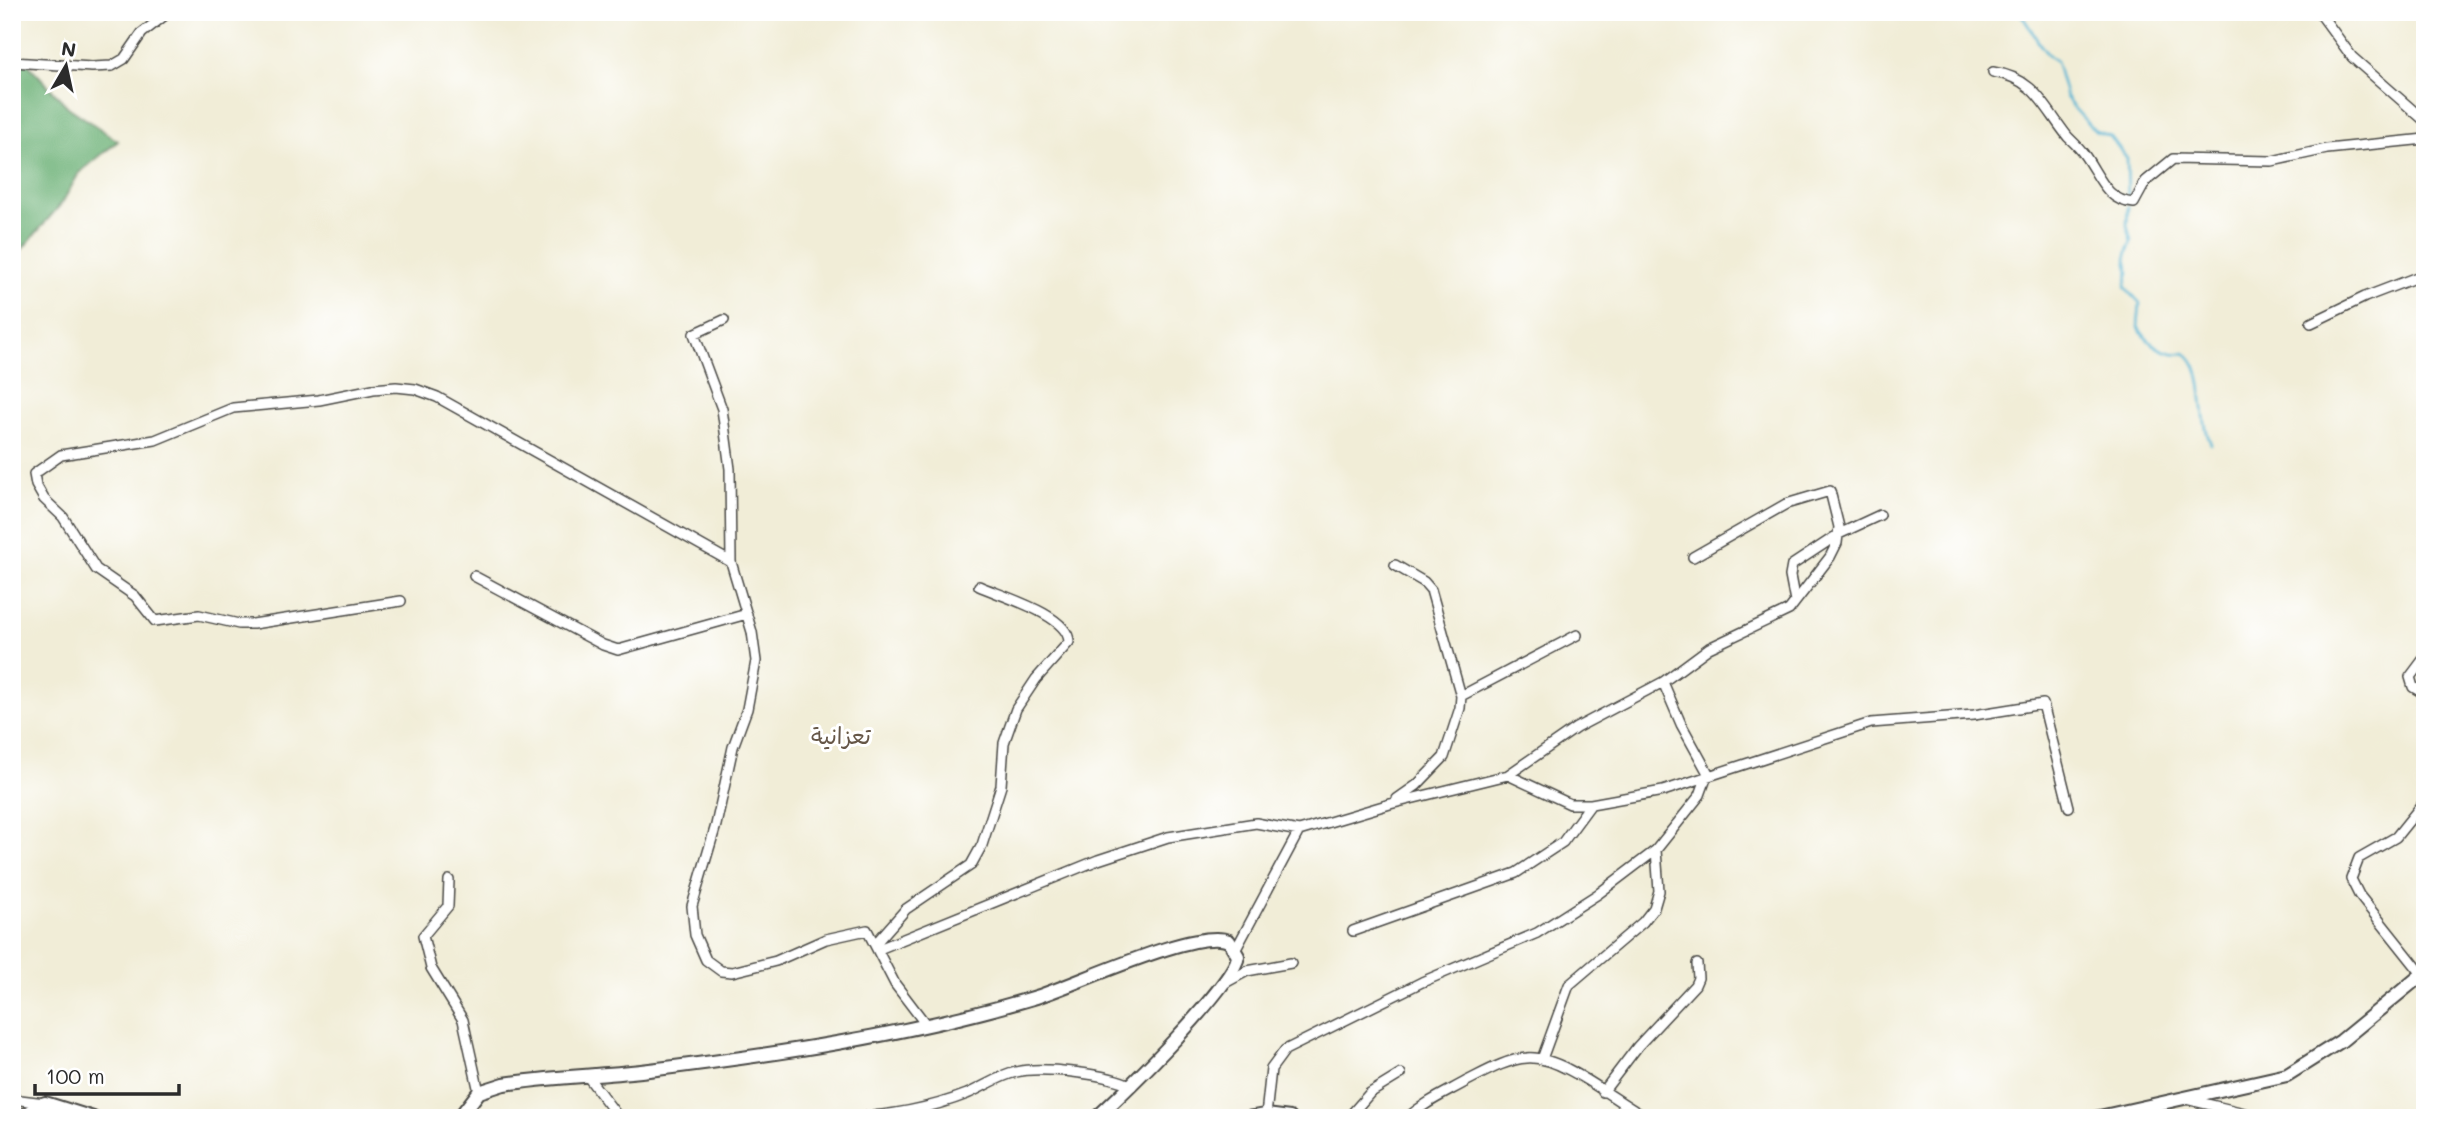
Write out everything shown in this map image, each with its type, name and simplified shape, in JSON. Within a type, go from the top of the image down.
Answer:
[{"type":"street","points":[[12,62],[92,68],[111,66],[124,59],[142,33],[169,12]]},
{"type":"street","points":[[2319,12],[2352,57],[2425,121]]},
{"type":"street","points":[[1993,72],[2013,75],[2035,91],[2110,194],[2121,202],[2134,203],[2146,181],[2173,159],[2272,161],[2337,147],[2396,144],[2425,139]]},
{"type":"street","points":[[2311,323],[2365,296],[2425,274]]},
{"type":"street","points":[[724,320],[694,334],[722,410],[730,469],[731,562],[755,646],[755,677],[692,906],[692,922],[699,949],[714,968],[732,972],[776,961],[854,931],[867,930],[878,946],[895,984],[927,1026]]},
{"type":"street","points":[[401,601],[253,624],[239,624],[199,614],[155,621],[135,596],[96,569],[63,517],[44,499],[36,485],[34,474],[61,456],[155,440],[233,408],[319,400],[373,388],[407,388],[437,397],[731,562]]},
{"type":"street","points":[[878,946],[1098,860],[1168,837],[1256,823],[1299,831],[1390,804],[1508,775],[1576,728],[1663,682],[1709,648],[1782,615],[1830,557],[1839,534],[1835,503],[1830,491],[1786,504],[1693,557]]},
{"type":"street","points":[[1795,602],[1790,576],[1792,565],[1839,534],[1880,515]]},
{"type":"street","points":[[1390,804],[1417,785],[1444,757],[1461,696],[1428,585],[1395,565]]},
{"type":"street","points":[[474,576],[603,645],[618,650],[747,614]]},
{"type":"street","points":[[878,946],[906,909],[971,865],[982,845],[1001,786],[1004,743],[1016,709],[1036,679],[1069,642],[1064,626],[1053,618],[979,586]]},
{"type":"street","points":[[1461,696],[1577,635]]},
{"type":"street","points":[[2425,657],[2410,677],[2413,687],[2425,694]]},
{"type":"street","points":[[1266,1115],[1271,1069],[1285,1050],[1422,982],[1537,933],[1598,894],[1656,849],[1700,795],[1708,774],[1663,682]]},
{"type":"street","points":[[1508,775],[1570,804],[1591,804],[1663,791],[1708,774],[1871,723],[1974,715],[2043,704],[2069,807]]},
{"type":"street","points":[[2095,1118],[2186,1100],[2287,1075],[2341,1041],[2423,973],[2359,895],[2351,879],[2355,862],[2396,837],[2425,801]]},
{"type":"street","points":[[1353,931],[1516,873],[1563,842],[1591,804]]},
{"type":"street","points":[[1096,1118],[1132,1086],[1220,986],[1237,961],[1236,949],[1299,831]]},
{"type":"street","points":[[1542,1059],[1569,985],[1643,922],[1654,908],[1659,891],[1656,849]]},
{"type":"street","points":[[449,880],[448,906],[423,936],[431,968],[463,1020],[479,1092]]},
{"type":"street","points":[[459,1118],[479,1092],[504,1084],[544,1078],[588,1077],[786,1052],[927,1026],[1060,990],[1163,948],[1193,940],[1225,939],[1236,949]]},
{"type":"street","points":[[1220,986],[1247,971],[1291,963]]},
{"type":"street","points":[[1603,1092],[1639,1046],[1695,985],[1698,978],[1697,964]]},
{"type":"street","points":[[1407,1118],[1438,1096],[1478,1076],[1516,1060],[1542,1059],[1647,1118]]},
{"type":"street","points":[[847,1118],[913,1110],[964,1095],[1017,1072],[1100,1076],[1116,1078],[1132,1086]]},
{"type":"street","points":[[1348,1118],[1370,1093],[1401,1074]]},
{"type":"street","points":[[588,1077],[619,1118]]},
{"type":"street","points":[[12,1099],[45,1103],[93,1118]]},
{"type":"street","points":[[2186,1100],[2227,1114],[2265,1118]]},
{"type":"street","points":[[20,1118],[45,1103]]},
{"type":"street","points":[[1248,1118],[1266,1115],[1290,1118]]},
{"type":"green space","points":[[12,47],[68,107],[118,141],[79,173],[62,203],[12,261]]},
{"type":"waterway","points":[[2019,12],[2050,57],[2056,61],[2066,97],[2074,108],[2095,131],[2110,136],[2127,159],[2128,199]]},
{"type":"waterway","points":[[2128,206],[2127,225],[2131,241],[2126,259],[2129,273],[2125,287],[2140,303],[2138,327],[2158,348],[2171,353],[2185,353],[2192,360],[2197,369],[2211,444]]},
{"type":"district","name":"تعزانية","points":[[841,736]]}]
